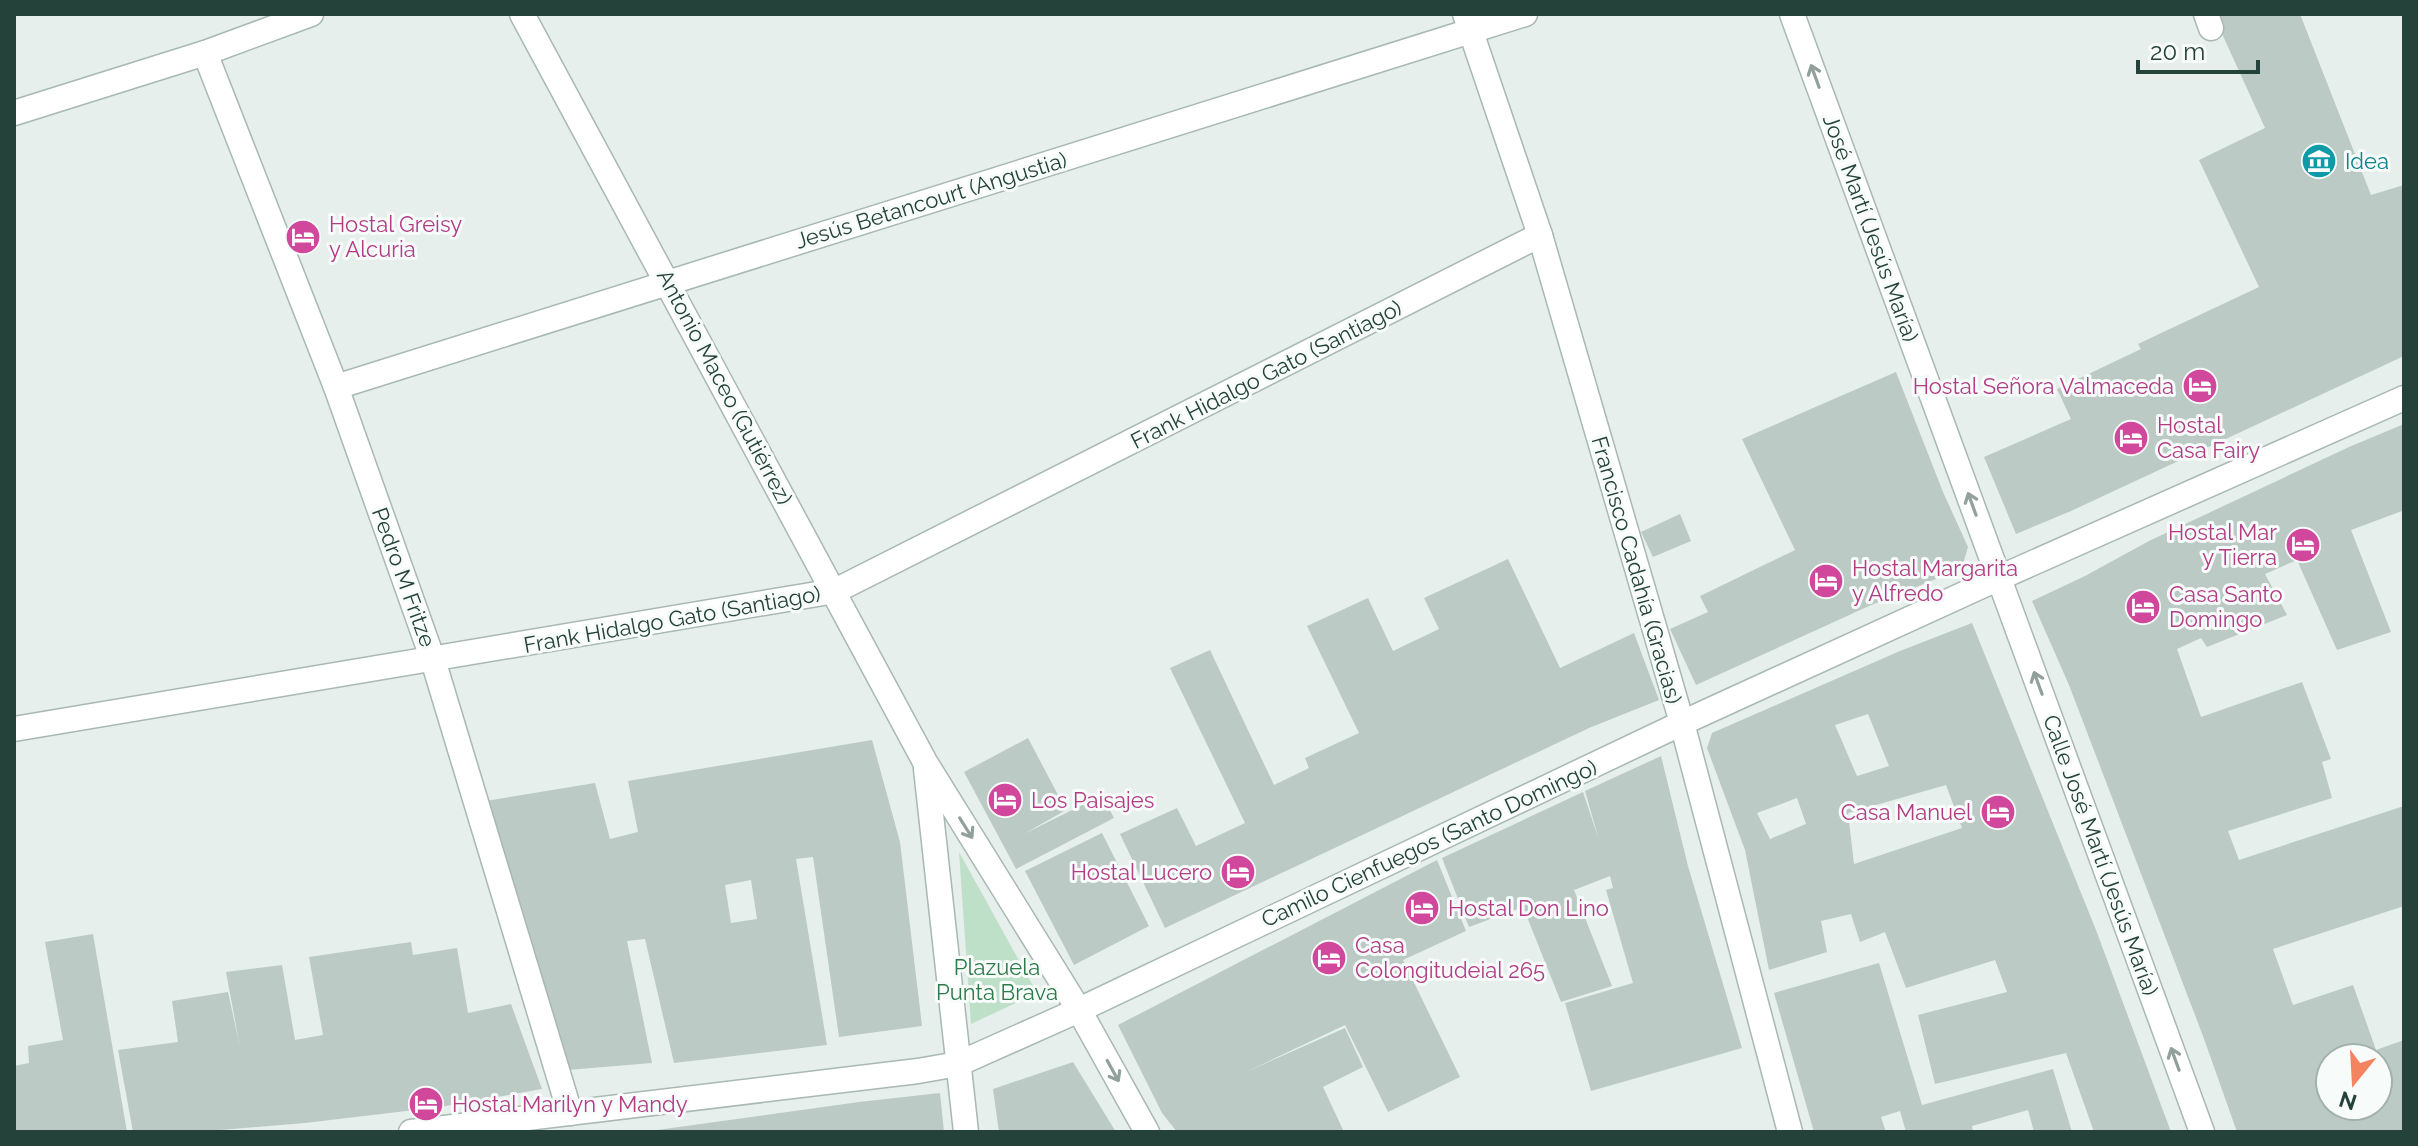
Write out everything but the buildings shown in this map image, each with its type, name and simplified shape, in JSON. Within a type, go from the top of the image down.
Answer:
[{"type":"street","points":[[14,113],[205,53],[311,14]]},
{"type":"street","name":"Antonio Maceo (Gutiérrez)","points":[[522,14],[925,762],[1079,1010],[1147,1132]]},
{"type":"street","name":"Jesús Betancourt (Angustia)","points":[[336,387],[1468,23],[1525,14]]},
{"type":"street","name":"José Martí (Jesús María)","points":[[1792,14],[1999,578]]},
{"type":"street","name":"Francisco Cadahía (Gracias)","points":[[1468,23],[1540,235],[1682,723],[1790,1132]]},
{"type":"street","name":"Pedro M Fritze","points":[[205,53],[336,387],[433,660],[570,1113]]},
{"type":"street","name":"Frank Hidalgo Gato (Santiago)","points":[[14,729],[835,591],[1540,235]]},
{"type":"street","name":"Camilo Cienfuegos (Santo Domingo)","points":[[411,1132],[958,1064],[1079,1010],[1682,723],[2404,398]]},
{"type":"street","name":"Calle José Martí (Jesús María)","points":[[1999,578],[2202,1132]]},
{"type":"street","points":[[925,762],[966,1132]]},
{"type":"green space","name":"Plazuela Punta Brava","points":[[959,852],[1037,993],[971,1024]]},
{"type":"place","name":"Idea","points":[[2319,161]]},
{"type":"place","name":"Hostal Greisy y Alcuria","points":[[303,237]]},
{"type":"place","name":"Hostal Señora Valmaceda","points":[[2200,386]]},
{"type":"place","name":"Hostal Casa Fairy","points":[[2131,438]]},
{"type":"place","name":"Hostal Mar y Tierra","points":[[2303,545]]},
{"type":"place","name":"Hostal Margarita y Alfredo","points":[[1826,581]]},
{"type":"place","name":"Casa Santo Domingo","points":[[2143,607]]},
{"type":"place","name":"Los Paisajes","points":[[1005,800]]},
{"type":"place","name":"Casa Manuel","points":[[1998,812]]},
{"type":"place","name":"Hostal Lucero","points":[[1238,872]]},
{"type":"place","name":"Hostal Don Lino","points":[[1422,908]]},
{"type":"place","name":"Casa Colongitudeial 265","points":[[1329,958]]},
{"type":"place","name":"Hostal Marilyn y Mandy","points":[[426,1104]]}]
